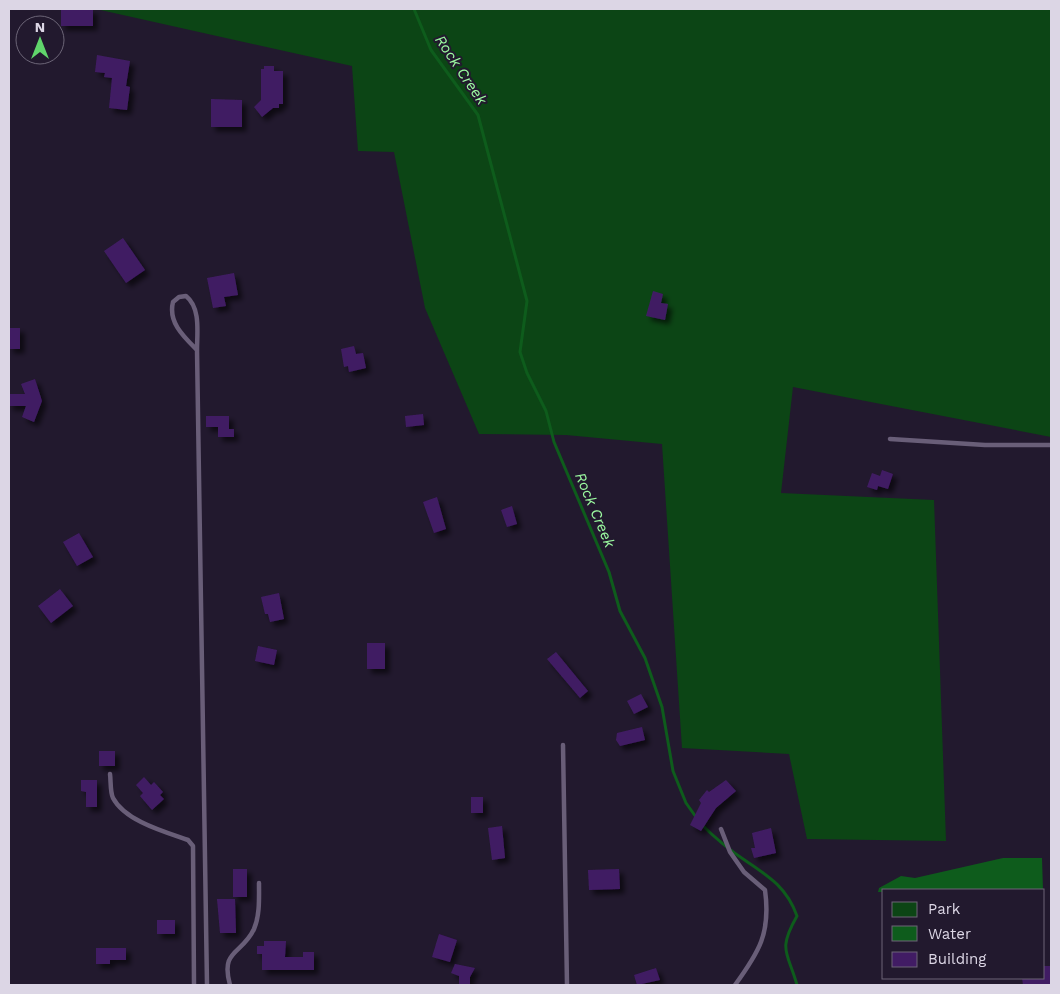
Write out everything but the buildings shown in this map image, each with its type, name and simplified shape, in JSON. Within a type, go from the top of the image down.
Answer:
[{"type":"lane","points":[[197,350],[186,340],[172,318],[174,302],[179,296],[186,296],[195,308],[197,350],[207,985]]},
{"type":"lane","points":[[890,439],[985,445],[1051,445]]},
{"type":"lane","points":[[563,745],[567,985]]},
{"type":"lane","points":[[110,774],[113,798],[124,809],[140,822],[188,840],[193,846],[194,985]]},
{"type":"lane","points":[[721,829],[730,852],[744,872],[765,890],[766,895],[767,916],[761,947],[735,985]]},
{"type":"lane","points":[[230,985],[227,965],[230,956],[245,941],[254,928],[259,908],[259,883]]},
{"type":"green space","points":[[96,9],[1051,9],[1051,437],[793,387],[781,493],[934,500],[946,841],[807,839],[789,754],[682,748],[662,444],[566,435],[479,434],[425,308],[394,152],[358,151],[352,66]]},
{"type":"water","points":[[1003,858],[1042,858],[1043,889],[882,889],[882,892],[878,892],[879,888],[901,876],[915,878]]},
{"type":"waterway","name":"Rock Creek","points":[[414,9],[431,50],[478,115],[527,301],[520,352],[527,373],[546,411],[554,442],[609,572],[620,611],[645,658],[662,707],[673,771],[686,803],[696,817]]},
{"type":"waterway","name":"Rock Creek","points":[[701,824],[711,834],[777,884],[793,906],[797,916],[787,937],[786,951],[797,985]]}]
